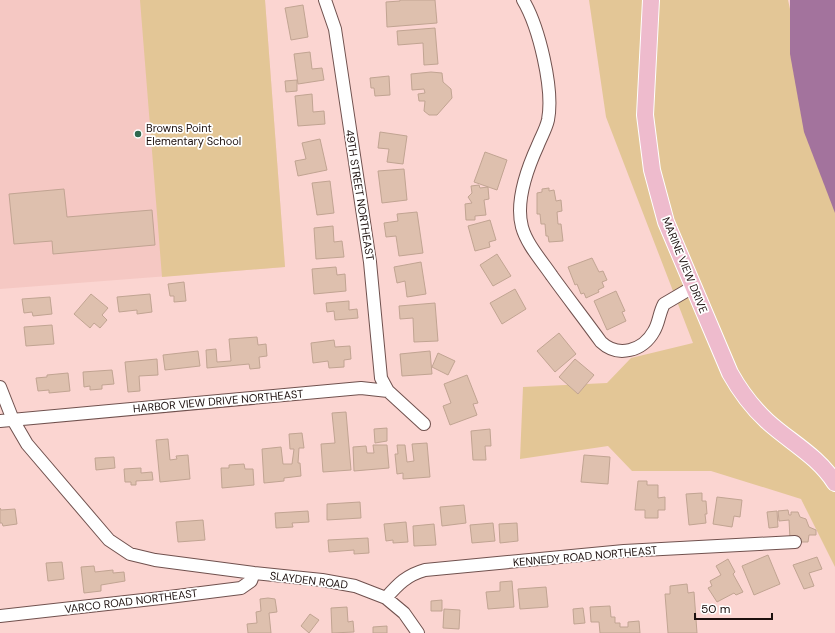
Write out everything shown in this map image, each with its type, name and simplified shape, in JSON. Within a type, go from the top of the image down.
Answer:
[{"type":"main road","name":"MARINE VIEW DRIVE","points":[[651,0],[645,114],[652,170],[664,215],[730,373],[738,388],[768,422],[817,461],[835,483]]},
{"type":"street","name":"49TH STREET NORTHEAST","points":[[325,0],[335,29],[370,262],[381,378],[388,391]]},
{"type":"street","points":[[523,0],[536,25],[549,99],[546,127],[528,169],[522,194],[520,212],[522,227],[528,239],[601,342],[614,351],[634,349],[647,342],[655,330],[664,304],[694,287]]},
{"type":"street","name":"SLAYDEN ROAD","points":[[0,387],[13,420],[27,444],[108,540],[130,554],[155,560],[338,582],[365,588],[386,598],[404,614],[418,633]]},
{"type":"street","name":"HARBOR VIEW DRIVE NORTHEAST","points":[[0,421],[350,388],[388,391]]},
{"type":"street","points":[[388,391],[424,424]]},
{"type":"street","name":"KENNEDY ROAD NORTHEAST","points":[[386,598],[400,582],[411,574],[425,570],[624,551],[795,542]]},
{"type":"street","name":"VARCO ROAD NORTHEAST","points":[[0,616],[241,588],[251,581],[254,573]]},
{"type":"shaded area","name":"Browns Point Elementary School","points":[[0,0],[265,0],[285,267],[0,289]]},
{"type":"shaded area","points":[[140,0],[265,0],[285,267],[162,277]]},
{"type":"shaded area","points":[[589,0],[788,0],[790,9],[790,0],[835,0],[835,567],[801,499],[711,471],[632,471],[608,446],[520,459],[523,387],[607,383],[631,358],[693,343],[606,117]]},
{"type":"shaded area","points":[[790,0],[835,0],[835,213],[804,132],[790,54]]},
{"type":"building","points":[[400,0],[435,0],[437,23],[387,27],[386,2]]},
{"type":"building","points":[[303,5],[308,37],[291,40],[285,8]]},
{"type":"building","points":[[435,28],[438,64],[424,65],[423,43],[398,45],[397,31]]},
{"type":"building","points":[[310,52],[312,69],[322,68],[324,80],[298,84],[294,54]]},
{"type":"building","points":[[431,72],[442,73],[443,82],[451,89],[452,98],[437,115],[429,115],[424,111],[425,101],[419,101],[418,94],[425,93],[424,89],[412,90],[411,74]]},
{"type":"building","points":[[389,76],[390,95],[375,96],[374,88],[371,88],[370,78]]},
{"type":"building","points":[[297,80],[297,91],[286,92],[285,81]]},
{"type":"building","points":[[312,94],[313,112],[324,111],[325,124],[298,126],[295,96]]},
{"type":"building","points":[[380,132],[407,136],[403,164],[387,162],[389,149],[378,148]]},
{"type":"building","points":[[320,139],[327,170],[298,176],[295,161],[306,159],[302,143]]},
{"type":"building","points":[[485,152],[507,160],[497,190],[474,182]]},
{"type":"building","points":[[404,169],[407,200],[382,203],[378,171]]},
{"type":"building","points":[[330,181],[334,213],[317,215],[312,183]]},
{"type":"building","points":[[479,185],[480,188],[488,187],[489,199],[484,200],[486,215],[475,216],[475,220],[466,220],[465,204],[472,203],[468,197],[472,193],[471,186]]},
{"type":"building","points":[[549,188],[549,191],[554,190],[556,201],[561,200],[562,211],[557,212],[558,224],[561,224],[563,241],[549,242],[548,236],[546,236],[545,224],[541,224],[540,214],[537,214],[537,193],[542,192],[542,189]]},
{"type":"building","points":[[64,189],[67,217],[152,210],[155,245],[53,254],[52,241],[14,244],[9,194]]},
{"type":"building","points":[[417,212],[423,253],[399,256],[396,236],[386,237],[384,223],[398,221],[397,214]]},
{"type":"building","points":[[490,220],[496,240],[489,242],[490,247],[475,251],[468,226]]},
{"type":"building","points":[[333,226],[334,242],[342,241],[344,257],[316,259],[314,228]]},
{"type":"building","points":[[497,254],[511,276],[493,286],[480,265]]},
{"type":"building","points":[[592,258],[599,272],[603,271],[607,280],[602,282],[604,287],[598,290],[599,292],[586,298],[584,293],[581,294],[577,284],[575,285],[568,267]]},
{"type":"building","points":[[421,262],[426,294],[407,297],[405,281],[397,283],[394,267]]},
{"type":"building","points":[[336,267],[337,275],[345,274],[346,291],[314,294],[312,269]]},
{"type":"building","points":[[184,282],[186,301],[174,302],[174,296],[170,296],[168,284]]},
{"type":"building","points":[[515,289],[526,309],[502,324],[490,303]]},
{"type":"building","points":[[616,291],[625,311],[622,312],[626,321],[607,330],[594,301]]},
{"type":"building","points":[[91,294],[108,308],[102,315],[107,320],[100,328],[94,323],[90,328],[74,314]]},
{"type":"building","points":[[150,294],[152,312],[137,314],[137,310],[119,312],[117,297]]},
{"type":"building","points":[[50,297],[52,314],[33,316],[32,312],[24,313],[22,299]]},
{"type":"building","points":[[349,301],[349,310],[357,309],[358,318],[335,320],[334,311],[327,312],[326,303]]},
{"type":"building","points":[[435,303],[438,341],[414,342],[413,318],[400,319],[399,306]]},
{"type":"building","points":[[52,325],[54,344],[26,346],[24,327]]},
{"type":"building","points":[[559,333],[576,354],[555,372],[537,351]]},
{"type":"building","points":[[257,337],[258,345],[266,344],[267,356],[259,357],[260,368],[250,369],[249,364],[207,368],[206,350],[216,349],[217,362],[231,361],[229,339]]},
{"type":"building","points":[[334,340],[335,347],[350,346],[351,359],[344,360],[344,367],[329,368],[328,361],[313,363],[311,343]]},
{"type":"building","points":[[198,351],[200,366],[165,370],[163,355]]},
{"type":"building","points":[[430,351],[432,374],[402,376],[400,354]]},
{"type":"building","points":[[438,353],[455,361],[448,375],[432,367]]},
{"type":"building","points":[[157,359],[158,375],[139,376],[140,391],[128,392],[125,362]]},
{"type":"building","points":[[575,359],[594,375],[578,394],[559,377]]},
{"type":"building","points":[[112,370],[114,384],[102,385],[102,389],[90,390],[90,386],[84,387],[83,372]]},
{"type":"building","points":[[68,373],[70,391],[49,393],[49,390],[38,391],[36,378],[47,377],[47,375]]},
{"type":"building","points":[[467,375],[478,403],[473,404],[477,415],[450,425],[443,406],[451,403],[444,384]]},
{"type":"building","points":[[346,412],[351,470],[323,472],[321,444],[335,443],[332,413]]},
{"type":"building","points":[[387,428],[387,441],[375,443],[374,429]]},
{"type":"building","points":[[490,429],[491,446],[485,446],[486,460],[473,460],[471,431]]},
{"type":"building","points":[[302,433],[304,448],[299,448],[298,463],[300,463],[301,476],[284,478],[284,481],[264,483],[262,449],[281,447],[283,464],[292,464],[294,449],[290,449],[289,434]]},
{"type":"building","points":[[168,439],[170,460],[177,459],[176,456],[188,455],[190,479],[160,482],[156,440]]},
{"type":"building","points":[[427,443],[430,477],[403,479],[403,473],[397,474],[395,454],[398,454],[397,445],[405,445],[407,462],[414,461],[412,444]]},
{"type":"building","points":[[373,445],[387,445],[389,468],[354,471],[353,447],[366,446],[367,453],[374,453]]},
{"type":"building","points":[[584,455],[610,457],[608,484],[581,482]]},
{"type":"building","points":[[114,457],[115,468],[96,470],[95,458]]},
{"type":"building","points":[[244,464],[245,469],[253,469],[254,485],[222,488],[221,468],[229,468],[229,465]]},
{"type":"building","points":[[141,468],[141,473],[152,472],[153,480],[136,481],[136,485],[131,485],[131,482],[125,482],[124,469]]},
{"type":"building","points":[[638,481],[647,481],[647,485],[658,485],[658,498],[665,497],[665,510],[658,510],[658,518],[645,518],[645,510],[635,510]]},
{"type":"building","points":[[702,493],[702,501],[706,501],[706,523],[689,525],[686,494]]},
{"type":"building","points":[[717,497],[742,500],[740,517],[734,516],[732,527],[713,524]]},
{"type":"building","points":[[360,502],[361,518],[327,520],[327,504]]},
{"type":"building","points":[[464,505],[466,523],[442,526],[440,507]]},
{"type":"building","points":[[0,508],[1,510],[15,509],[17,524],[3,526],[2,523],[0,523]]},
{"type":"building","points":[[788,510],[789,515],[791,515],[791,512],[798,512],[800,517],[806,519],[809,527],[816,530],[816,535],[809,535],[808,542],[799,542],[790,539],[789,520],[779,521],[778,511]]},
{"type":"building","points":[[308,511],[309,522],[292,523],[293,527],[276,528],[275,513]]},
{"type":"building","points":[[777,511],[778,527],[769,528],[767,512]]},
{"type":"building","points":[[203,520],[205,540],[178,542],[176,522]]},
{"type":"building","points":[[406,522],[408,542],[393,543],[393,540],[386,541],[384,524]]},
{"type":"building","points":[[493,523],[495,541],[472,543],[470,525]]},
{"type":"building","points":[[517,523],[518,541],[500,543],[499,524]]},
{"type":"building","points":[[434,524],[436,545],[414,546],[413,526]]},
{"type":"building","points":[[368,538],[369,553],[354,554],[354,550],[329,552],[328,540]]},
{"type":"building","points":[[768,555],[780,584],[754,595],[742,566]]},
{"type":"building","points":[[817,557],[822,569],[809,573],[814,586],[804,589],[793,565]]},
{"type":"building","points":[[728,559],[735,572],[733,574],[743,592],[736,595],[734,593],[717,602],[708,588],[712,586],[710,581],[721,575],[716,566]]},
{"type":"building","points":[[62,562],[64,579],[48,581],[46,563]]},
{"type":"building","points":[[94,566],[95,572],[113,570],[113,573],[124,572],[125,581],[101,585],[101,591],[84,593],[81,567]]},
{"type":"building","points":[[512,581],[514,607],[488,609],[486,592],[500,591],[500,582]]},
{"type":"building","points":[[687,584],[688,593],[694,592],[697,633],[668,633],[665,594],[670,594],[670,586]]},
{"type":"building","points":[[546,587],[548,607],[520,609],[518,589]]},
{"type":"building","points":[[260,599],[275,599],[277,612],[269,613],[271,633],[248,633],[247,624],[257,623],[256,612],[261,611]]},
{"type":"building","points":[[442,600],[442,611],[431,611],[431,601]]},
{"type":"building","points":[[610,606],[611,617],[615,617],[615,623],[620,623],[620,627],[628,627],[628,622],[639,621],[640,633],[600,633],[599,622],[591,622],[590,607]]},
{"type":"building","points":[[347,607],[348,622],[353,621],[354,632],[332,633],[331,608]]},
{"type":"building","points":[[583,608],[585,623],[574,624],[573,609]]},
{"type":"building","points":[[444,609],[460,610],[459,629],[443,628]]},
{"type":"building","points":[[310,614],[319,620],[309,633],[301,626]]},
{"type":"building","points":[[387,626],[387,633],[373,633],[373,627]]},
{"type":"place","name":"Browns Point Elementary School","points":[[138,134]]}]
